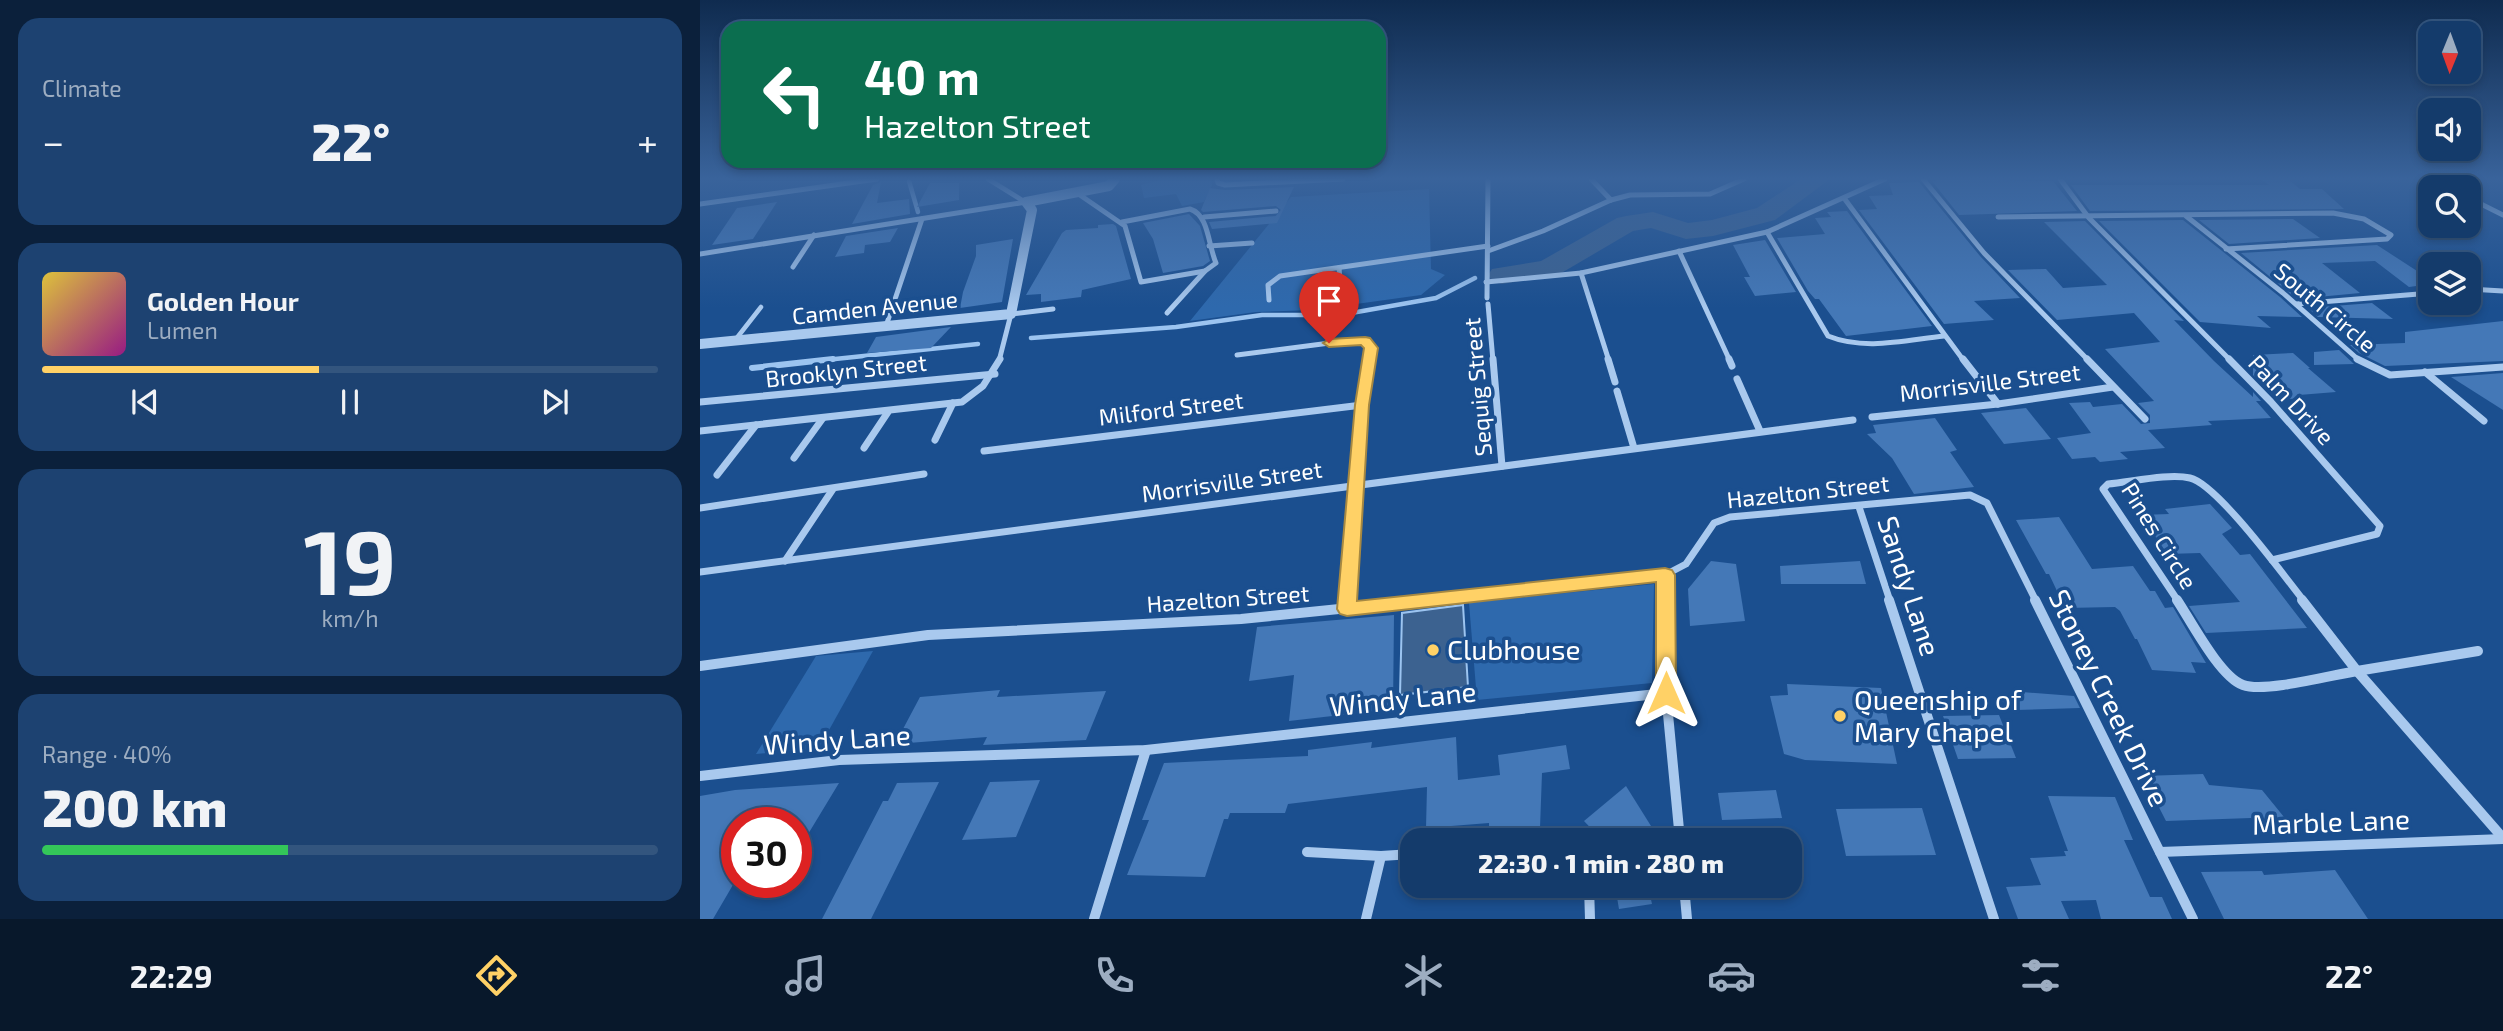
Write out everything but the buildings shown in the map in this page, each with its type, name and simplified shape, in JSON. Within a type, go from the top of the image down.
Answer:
[{"type":"street","points":[[701,255],[903,222]]},
{"type":"street","points":[[886,326],[921,222]]},
{"type":"street","points":[[700,431],[888,412],[953,403],[978,393],[995,374],[1009,327],[1030,222]]},
{"type":"street","points":[[1122,222],[1141,282],[1205,271]]},
{"type":"street","points":[[1167,313],[1205,271],[1216,263],[1209,246],[1205,222]]},
{"type":"street","name":"Sequig Street","points":[[1488,222],[1486,282],[1502,466]]},
{"type":"street","points":[[1269,300],[1268,285],[1280,275],[1488,249],[1563,222]]},
{"type":"street","points":[[1486,282],[1581,273],[1767,232],[1790,222]]},
{"type":"street","points":[[1861,222],[1944,336],[1998,404]]},
{"type":"street","points":[[1958,222],[1984,253],[2145,419]]},
{"type":"street","name":"Palm Drive","points":[[2094,222],[2271,402],[2380,526],[2377,534],[2272,560]]},
{"type":"street","name":"South Circle","points":[[2193,222],[2296,304],[2358,363],[2371,370],[2390,374],[2503,366]]},
{"type":"street","points":[[2226,249],[2387,239],[2391,235],[2375,222]]},
{"type":"street","points":[[1767,232],[1828,336],[1837,342],[1860,344],[1944,336]]},
{"type":"street","points":[[793,267],[814,235]]},
{"type":"street","points":[[1209,246],[1252,243]]},
{"type":"street","points":[[1679,251],[1732,366]]},
{"type":"street","points":[[1339,268],[1341,292]]},
{"type":"street","points":[[1581,273],[1615,382]]},
{"type":"street","points":[[2481,289],[2503,290]]},
{"type":"street","points":[[2296,304],[2418,294]]},
{"type":"street","name":"Camden Avenue","points":[[700,344],[1053,309]]},
{"type":"street","points":[[1237,355],[1353,340],[1365,341],[1371,348],[1362,405],[1347,609]]},
{"type":"street","points":[[2425,372],[2484,421]]},
{"type":"street","name":"Brooklyn Street","points":[[700,402],[995,374]]},
{"type":"street","points":[[1737,379],[1760,431]]},
{"type":"street","name":"Morrisville Street","points":[[1872,417],[1998,404],[2113,387]]},
{"type":"street","points":[[1617,391],[1634,448]]},
{"type":"street","points":[[935,440],[953,403]]},
{"type":"street","name":"Milford Street","points":[[984,451],[1362,405]]},
{"type":"street","points":[[864,448],[888,412]]},
{"type":"street","points":[[794,458],[823,418]]},
{"type":"street","name":"Morrisville Street","points":[[700,572],[1853,420]]},
{"type":"street","points":[[717,475],[756,425]]},
{"type":"street","points":[[700,508],[924,474]]},
{"type":"street","name":"Pines Circle","points":[[2478,651],[2356,670],[2263,687],[2235,681],[2218,662],[2103,489],[2108,484],[2183,477],[2200,481],[2272,560],[2356,670],[2503,839]]},
{"type":"street","points":[[785,561],[833,489]]},
{"type":"street","name":"Hazelton Street","points":[[700,666],[928,635],[1241,619],[1665,575],[1686,564],[1714,523],[1721,520],[1970,495],[1983,499]]},
{"type":"street","name":"Stoney Creek Drive","points":[[1983,499],[2193,919]]},
{"type":"street","name":"Sandy Lane","points":[[1859,506],[1994,919]]},
{"type":"street","points":[[1665,575],[1666,693],[1679,828]]},
{"type":"street","name":"Windy Lane","points":[[700,776],[839,760],[1146,750],[1666,693]]},
{"type":"street","points":[[1094,919],[1146,750]]},
{"type":"street","name":"Marble Lane","points":[[2160,852],[2503,839]]},
{"type":"street","points":[[1307,852],[1400,855]]},
{"type":"street","points":[[1366,919],[1381,856]]},
{"type":"street","points":[[1589,898],[1590,919]]},
{"type":"street","points":[[1685,898],[1687,919]]},
{"type":"lane","points":[[734,341],[761,307]]},
{"type":"shaded area","points":[[1271,222],[1430,222],[1431,269],[1445,275],[1421,295],[1313,310],[1256,312],[1190,321]]},
{"type":"shaded area","points":[[1654,584],[1652,683],[1477,700],[1469,603]]},
{"type":"shaded area","name":"Clubhouse","points":[[1463,605],[1468,687],[1400,695],[1402,613]]},
{"type":"shaded area","points":[[873,651],[819,748],[756,754],[816,656]]},
{"type":"waterway","points":[[1502,275],[1548,269],[1626,224],[1640,222]]},
{"type":"waterway","points":[[1659,222],[1686,231],[1736,222]]},
{"type":"waterway","points":[[1031,338],[1176,327],[1262,315],[1340,315],[1436,298],[1475,278]]},
{"type":"waterway","points":[[816,361],[978,344]]},
{"type":"waterway","points":[[752,368],[833,359]]},
{"type":"place","name":"Clubhouse","points":[[1433,650]]},
{"type":"place","name":"Queenship of Mary Chapel","points":[[1840,716]]},
{"type":"route","points":[[1329,343],[1365,341],[1371,348],[1362,405],[1347,609],[1665,575],[1666,693]]}]
